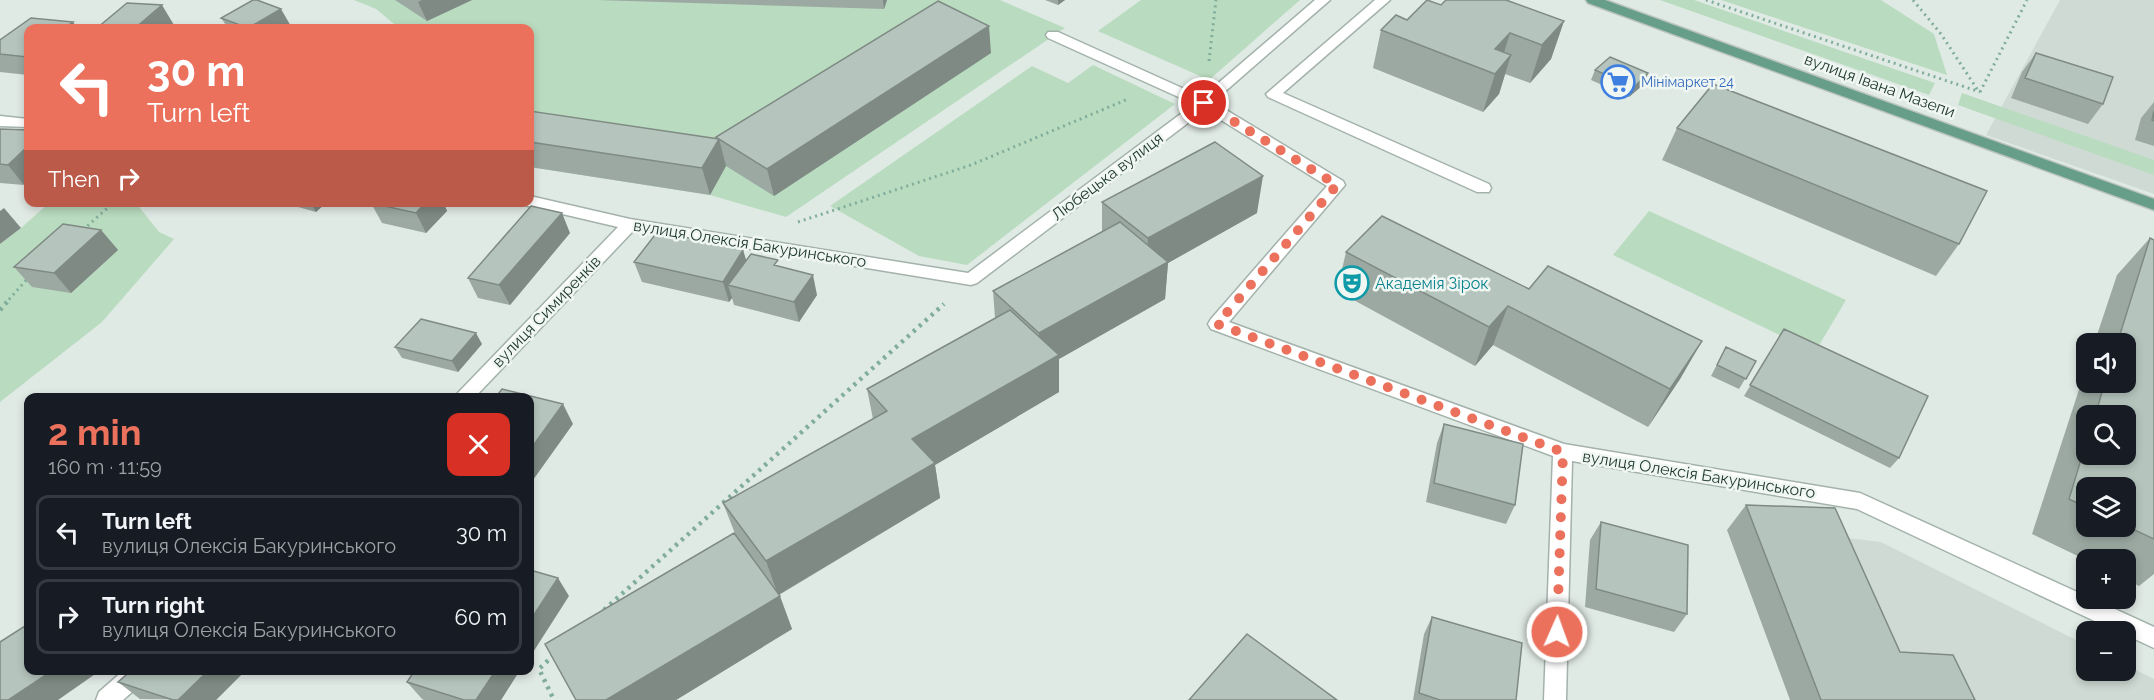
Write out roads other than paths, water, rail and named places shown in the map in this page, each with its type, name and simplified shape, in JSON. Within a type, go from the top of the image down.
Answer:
[{"type":"main road","name":"вулиця Івана Мазепи","points":[[1593,0],[2154,205]]},
{"type":"street","name":"Любецька вулиця","points":[[971,279],[1204,103],[1323,0]]},
{"type":"street","points":[[1383,0],[1273,94],[1483,188]]},
{"type":"street","points":[[1053,35],[1204,103]]},
{"type":"street","name":"вулиця Олексія Бакуринського","points":[[1204,103],[1337,185],[1217,324],[1563,452],[1860,501],[2154,638]]},
{"type":"street","points":[[0,121],[24,123]]},
{"type":"street","name":"вулиця Олексія Бакуринського","points":[[534,202],[630,224],[971,279]]},
{"type":"street","name":"вулиця Симиренків","points":[[467,393],[630,224]]},
{"type":"street","points":[[1555,700],[1563,452]]},
{"type":"street","points":[[107,700],[135,675]]},
{"type":"place","name":"Мінімаркет 24","points":[[1618,82]]},
{"type":"place","name":"Академія Зірок","points":[[1352,283]]}]
